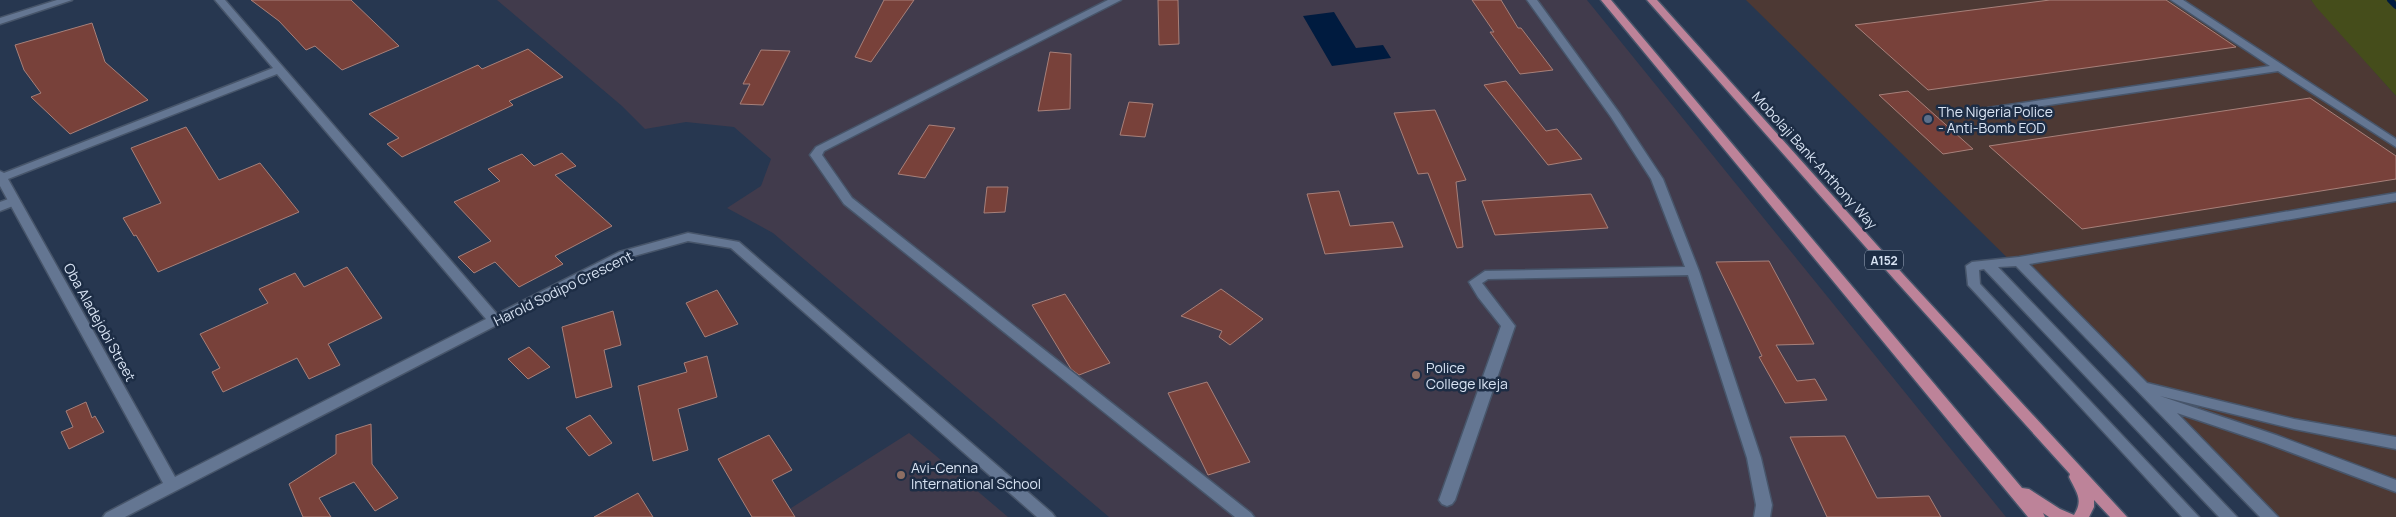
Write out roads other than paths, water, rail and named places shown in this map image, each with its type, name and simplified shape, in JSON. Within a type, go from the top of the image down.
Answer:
[{"type":"main road","points":[[1606,0],[2037,517]]},
{"type":"main road","name":"Mobolaji Bank-Anthony Way","points":[[1652,0],[2119,517]]},
{"type":"main road","points":[[2054,447],[2076,478],[2087,500],[2085,513],[2080,517]]},
{"type":"main road","points":[[1993,463],[2026,495],[2056,514],[2067,517]]},
{"type":"street","points":[[0,21],[67,0]]},
{"type":"street","points":[[220,0],[496,321]]},
{"type":"street","points":[[1116,0],[820,149],[816,155],[848,201],[1246,517]]},
{"type":"street","points":[[1532,0],[1616,116],[1657,179],[1693,271],[1754,458],[1764,505],[1762,517]]},
{"type":"street","points":[[2176,0],[2396,144]]},
{"type":"street","points":[[1988,111],[2278,68]]},
{"type":"street","points":[[1,176],[280,69]]},
{"type":"street","name":"Oba Aladejobi Street","points":[[1,176],[172,485]]},
{"type":"street","points":[[2191,517],[1974,286],[1972,266],[2019,261],[2396,198]]},
{"type":"street","points":[[0,207],[14,201]]},
{"type":"street","name":"Harold Sodipo Crescent","points":[[110,517],[623,256],[688,237],[735,245],[1047,517]]},
{"type":"street","points":[[2019,261],[2270,517]]},
{"type":"street","points":[[1988,264],[2229,517]]},
{"type":"street","points":[[1447,500],[1508,326],[1479,291],[1475,282],[1485,275],[1693,271]]},
{"type":"street","points":[[2144,387],[2294,424],[2396,443]]},
{"type":"street","points":[[2155,400],[2271,439],[2396,486]]},
{"type":"water","points":[[1334,12],[1356,48],[1383,45],[1391,58],[1332,66],[1303,16]]},
{"type":"waterway","points":[[2390,0],[2396,6]]},
{"type":"place","name":"The Nigeria Police - Anti-Bomb EOD","points":[[1928,119]]},
{"type":"place","name":"Police College Ikeja","points":[[1416,375]]},
{"type":"place","name":"Avi-Cenna International School","points":[[901,475]]}]
